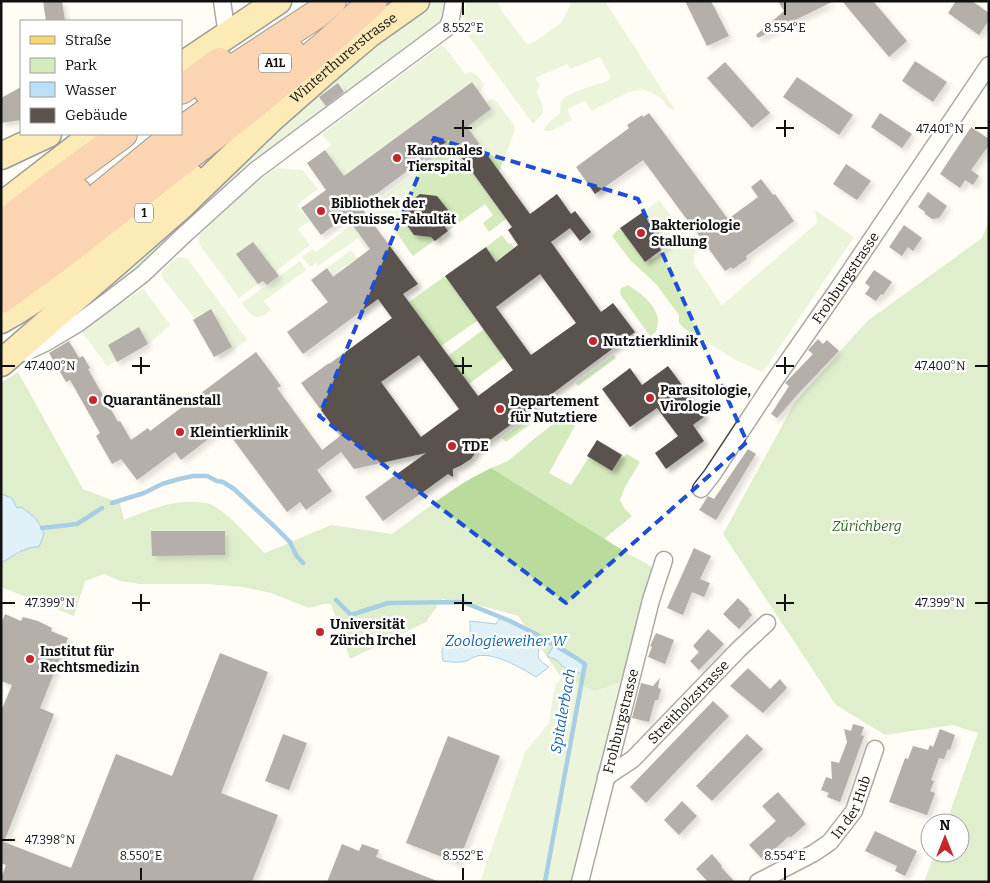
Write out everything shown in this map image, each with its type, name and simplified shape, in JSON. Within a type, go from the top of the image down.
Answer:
[{"type":"highway","points":[[182,89],[230,54],[318,1]]},
{"type":"highway","name":"A1L","points":[[182,109],[239,65],[317,14],[332,1]]},
{"type":"highway","points":[[5,301],[251,107],[324,46],[373,1]]},
{"type":"highway","name":"A1L","points":[[182,130],[315,34],[373,1]]},
{"type":"highway","points":[[1,226],[122,135]]},
{"type":"highway","points":[[1,251],[150,135]]},
{"type":"highway","points":[[5,301],[162,145],[177,135]]},
{"type":"main road","points":[[182,65],[278,1]]},
{"type":"main road","name":"Winterthurerstrasse","points":[[272,118],[368,35],[416,1]]},
{"type":"main road","points":[[1,363],[173,214],[272,118]]},
{"type":"main road","name":"1","points":[[5,301],[62,280],[172,191],[272,118]]},
{"type":"main road","points":[[1,156],[46,135]]},
{"type":"main road","points":[[1,206],[93,135]]},
{"type":"street","points":[[222,1],[227,35]]},
{"type":"street","points":[[1,363],[45,343],[76,324],[143,274],[256,170],[448,27],[454,1]]},
{"type":"street","name":"Frohburgstrasse","points":[[701,489],[989,65]]},
{"type":"street","name":"Frohburgstrasse","points":[[580,882],[651,600],[664,560]]},
{"type":"street","name":"Streitholzstrasse","points":[[606,777],[632,760],[739,649],[767,623]]},
{"type":"street","name":"In der Hub","points":[[758,882],[814,853],[830,842],[854,811],[875,749]]},
{"type":"highlighted area","points":[[434,138],[638,199],[747,442],[566,603],[319,416]]},
{"type":"green space","points":[[429,1],[445,1],[440,26],[346,93],[338,83],[320,97],[327,107],[324,113],[135,273],[62,327],[371,44]]},
{"type":"green space","points":[[466,1],[497,1],[504,14],[527,44],[533,43],[562,22],[572,1],[605,1],[675,110],[668,108],[662,99],[653,93],[643,90],[629,92],[591,111],[585,101],[568,109],[572,120],[551,131],[544,131],[550,121],[560,114],[561,102],[566,96],[608,81],[610,76],[600,57],[570,69],[567,64],[535,78],[540,84],[537,92],[543,107],[543,113],[533,124],[462,27]]},
{"type":"green space","points":[[442,45],[465,74],[471,72],[478,77],[484,85],[481,91],[479,92],[471,82],[344,176],[325,150],[331,145],[322,134]]},
{"type":"green space","points":[[492,99],[497,102],[514,125],[515,130],[499,172],[467,127],[491,109],[486,101]]},
{"type":"green space","points":[[453,146],[506,219],[489,232],[483,223],[493,215],[485,204],[413,256],[383,214],[376,219],[368,208]]},
{"type":"green space","points":[[276,168],[303,170],[318,189],[297,205],[309,221],[298,229],[310,245],[275,272],[253,242],[236,254],[258,284],[239,298],[199,244],[200,234],[208,225]]},
{"type":"green space","points":[[659,200],[696,250],[693,262],[722,305],[817,223],[815,210],[854,237],[763,372],[739,362],[685,329],[679,323],[679,315],[656,284],[630,260],[612,236],[620,228],[645,262],[652,257],[653,259],[670,247],[643,212]]},
{"type":"green space","name":"Zürichberg","points":[[989,220],[989,882],[924,882],[931,863],[970,863],[970,813],[950,813],[978,733],[953,725],[885,735],[836,705],[723,534],[795,402],[870,319],[982,238]]},
{"type":"green space","points":[[352,224],[380,263],[340,287],[327,268],[351,250],[357,258],[340,271],[345,279],[376,262],[358,238],[318,266],[316,263],[310,267],[302,257],[313,249],[316,252]]},
{"type":"green space","points":[[502,235],[509,244],[511,243],[533,273],[534,278],[526,284],[504,256],[496,262],[486,247]]},
{"type":"green space","points":[[177,257],[188,259],[247,340],[221,359],[193,316],[163,279],[161,274]]},
{"type":"green space","points":[[300,261],[306,270],[264,301],[271,310],[258,317],[251,314],[242,303]]},
{"type":"green space","points":[[445,276],[477,321],[441,346],[409,302]]},
{"type":"green space","points":[[628,285],[651,304],[657,314],[656,332],[650,336],[620,294],[621,288]]},
{"type":"green space","points":[[143,288],[170,325],[150,343],[107,366],[82,332]]},
{"type":"green space","points":[[484,329],[504,358],[469,384],[448,356]]},
{"type":"green space","points":[[614,355],[616,358],[578,386],[576,383]]},
{"type":"green space","points":[[18,372],[83,489],[120,503],[124,520],[151,509],[170,504],[207,503],[216,507],[231,519],[265,553],[331,525],[392,534],[452,490],[491,468],[644,562],[655,571],[625,681],[595,691],[562,678],[518,616],[486,607],[442,599],[426,622],[350,659],[331,604],[309,608],[271,593],[243,587],[207,584],[140,584],[120,581],[104,574],[85,581],[74,616],[1,587],[1,563],[31,546],[12,498],[1,494],[1,383]]},
{"type":"green space","points":[[539,410],[543,415],[506,442],[502,438]]},
{"type":"green space","points":[[562,417],[575,426],[549,473],[571,485],[589,457],[612,471],[622,456],[624,457],[627,454],[640,462],[625,487],[620,500],[632,516],[604,539],[491,468],[508,461]]},
{"type":"green space","points":[[562,678],[595,691],[625,681],[573,882],[480,882],[525,752],[549,723],[556,684]]},
{"type":"water","points":[[1,494],[12,498],[17,508],[21,507],[38,521],[44,534],[39,547],[24,550],[1,563]]},
{"type":"water","name":"Zoologieweiher W","points":[[501,616],[550,641],[539,648],[538,652],[540,660],[549,667],[536,677],[523,669],[492,656],[477,656],[460,662],[443,661],[443,647],[448,641],[470,636],[470,621],[496,624]]},
{"type":"water","points":[[554,645],[585,664],[583,675],[567,669],[557,660],[547,656]]},
{"type":"building","points":[[43,1],[62,1],[65,20],[46,20]]},
{"type":"building","points":[[685,1],[711,1],[729,36],[707,46]]},
{"type":"building","points":[[778,1],[834,1],[758,38],[756,35],[784,11]]},
{"type":"building","points":[[842,1],[873,1],[907,41],[889,57]]},
{"type":"building","points":[[956,1],[972,1],[989,13],[989,20],[979,35],[948,13]]},
{"type":"building","points":[[915,61],[947,82],[933,102],[902,81]]},
{"type":"building","points":[[725,62],[770,113],[752,128],[707,78]]},
{"type":"building","points":[[797,77],[853,115],[839,135],[783,97]]},
{"type":"building","points":[[472,82],[491,109],[467,127],[530,214],[557,194],[571,214],[575,211],[591,232],[580,241],[570,228],[551,242],[601,312],[613,303],[635,332],[478,449],[471,459],[453,469],[453,477],[448,474],[383,521],[365,497],[426,453],[354,469],[341,452],[317,470],[332,491],[306,510],[300,502],[287,512],[224,427],[181,460],[175,452],[137,480],[121,459],[112,464],[96,436],[100,433],[70,380],[66,382],[49,353],[69,341],[79,358],[83,356],[90,368],[88,369],[118,422],[120,421],[131,440],[148,428],[150,431],[256,352],[281,386],[277,388],[322,450],[340,436],[301,383],[392,318],[378,299],[303,354],[287,332],[328,302],[311,280],[327,268],[333,277],[370,249],[346,216],[321,235],[301,208],[326,190],[307,163],[325,150],[344,176]],"holes":[[[449,140],[512,227],[508,230],[518,245],[496,262],[486,247],[445,276],[513,370],[478,396],[403,294],[418,284],[360,206]],[[540,274],[576,323],[531,355],[496,307]],[[419,355],[459,409],[421,437],[381,382]]]},
{"type":"building","points":[[338,83],[344,92],[326,106],[319,97]]},
{"type":"building","points":[[20,88],[20,120],[1,123],[1,98]]},
{"type":"building","points":[[649,113],[728,219],[758,197],[751,187],[761,179],[773,195],[775,194],[794,221],[746,256],[747,259],[733,269],[731,267],[725,271],[643,160],[595,194],[576,167],[629,128],[627,125],[642,115],[643,117]]},
{"type":"building","points":[[880,113],[912,134],[902,148],[871,127]]},
{"type":"building","points":[[971,127],[989,139],[989,145],[971,170],[979,176],[973,185],[965,180],[960,188],[940,174]]},
{"type":"building","points":[[846,164],[871,181],[857,200],[833,184]]},
{"type":"building","points":[[928,192],[947,206],[939,218],[932,219],[918,207]]},
{"type":"building","points":[[420,194],[437,196],[448,210],[445,227],[448,231],[435,241],[431,237],[414,235],[404,221],[407,204]]},
{"type":"building","name":"Bakteriologie Stallung","points":[[643,212],[668,245],[645,262],[620,228]]},
{"type":"building","points":[[904,225],[922,238],[913,251],[908,247],[902,256],[889,247]]},
{"type":"building","points":[[253,242],[279,276],[267,285],[263,281],[258,284],[236,254]]},
{"type":"building","points":[[874,270],[892,282],[876,301],[865,294],[870,287],[865,283]]},
{"type":"building","points":[[211,309],[232,347],[214,357],[193,320]]},
{"type":"building","points":[[139,327],[148,344],[117,362],[108,345]]},
{"type":"building","points":[[818,339],[823,344],[827,340],[839,351],[777,418],[771,414],[789,386],[785,383],[813,354],[808,350]]},
{"type":"building","name":"Parasitologie, Virologie","points":[[668,366],[705,416],[693,425],[704,441],[666,469],[655,453],[678,436],[657,408],[630,427],[602,389],[630,368],[642,385]]},
{"type":"building","points":[[597,440],[622,455],[612,471],[587,456]]},
{"type":"building","points":[[748,449],[756,454],[716,520],[699,510],[708,496],[714,499]]},
{"type":"building","points":[[151,531],[225,531],[225,555],[152,556]]},
{"type":"building","points":[[694,548],[711,556],[700,579],[710,583],[704,597],[692,592],[683,615],[667,608]]},
{"type":"building","points":[[738,598],[752,615],[739,629],[723,614]]},
{"type":"building","points":[[5,614],[21,621],[23,617],[38,621],[52,628],[51,631],[68,638],[40,708],[54,714],[4,842],[71,868],[116,754],[172,776],[220,653],[268,672],[221,793],[278,815],[252,882],[1,882],[6,865],[1,863],[1,711],[12,685],[1,681],[1,624]]},
{"type":"building","points":[[708,629],[724,644],[699,670],[690,661],[699,652],[693,646]]},
{"type":"building","points":[[656,633],[674,640],[665,664],[648,657],[652,647],[650,646]]},
{"type":"building","points":[[748,668],[770,689],[780,679],[787,688],[763,713],[730,686]]},
{"type":"building","points":[[660,678],[658,688],[661,689],[658,700],[655,700],[649,722],[632,718],[641,683],[653,686]]},
{"type":"building","points":[[713,701],[729,716],[646,803],[630,787]]},
{"type":"building","points":[[853,724],[864,727],[861,735],[864,736],[840,802],[827,797],[829,793],[821,790],[826,777],[832,779],[831,761],[839,763],[847,742],[844,729],[851,731]]},
{"type":"building","points":[[940,729],[955,735],[950,750],[948,749],[944,759],[939,758],[931,780],[934,781],[930,791],[935,793],[928,813],[921,813],[889,802],[905,758],[908,759],[913,746],[928,750],[930,745],[933,747]]},
{"type":"building","points":[[283,734],[307,743],[289,790],[265,781]]},
{"type":"building","points":[[747,734],[763,749],[712,801],[696,786]]},
{"type":"building","points":[[448,736],[500,756],[458,863],[406,843]]},
{"type":"building","points":[[778,792],[806,824],[790,838],[789,836],[763,860],[749,845],[776,821],[762,806]]},
{"type":"building","points":[[682,801],[697,816],[679,835],[664,820]]},
{"type":"building","points":[[875,831],[917,851],[905,876],[895,871],[897,866],[865,851]]},
{"type":"building","points":[[342,844],[359,851],[362,844],[379,850],[376,857],[437,881],[327,882]]},
{"type":"building","points":[[712,854],[735,882],[708,882],[696,869]]},
{"type":"waterway","name":"Spitalerbach","points":[[112,503],[179,479],[207,476],[223,482],[234,489],[290,542],[296,555],[303,563]]},
{"type":"waterway","name":"Spitalerbach","points":[[42,528],[77,524],[102,508]]},
{"type":"waterway","name":"Spitalerbach","points":[[336,600],[351,615],[388,603],[463,602],[536,634],[585,664],[545,882]]},
{"type":"place","name":"Kantonales Tierspital","points":[[397,158]]},
{"type":"place","name":"Bibliothek der Vetsuisse-Fakultät","points":[[321,211]]},
{"type":"place","name":"Bakteriologie Stallung","points":[[641,233]]},
{"type":"place","name":"Nutztierklinik","points":[[593,341]]},
{"type":"place","name":"Parasitologie, Virologie","points":[[650,398]]},
{"type":"place","name":"Quarantänenstall","points":[[93,400]]},
{"type":"place","name":"Departement für Nutztiere","points":[[500,409]]},
{"type":"place","name":"Kleintierklinik","points":[[180,432]]},
{"type":"place","name":"TDE","points":[[452,446]]},
{"type":"place","name":"Universität Zürich Irchel","points":[[320,632]]},
{"type":"place","name":"Institut für Rechtsmedizin","points":[[30,659]]}]
